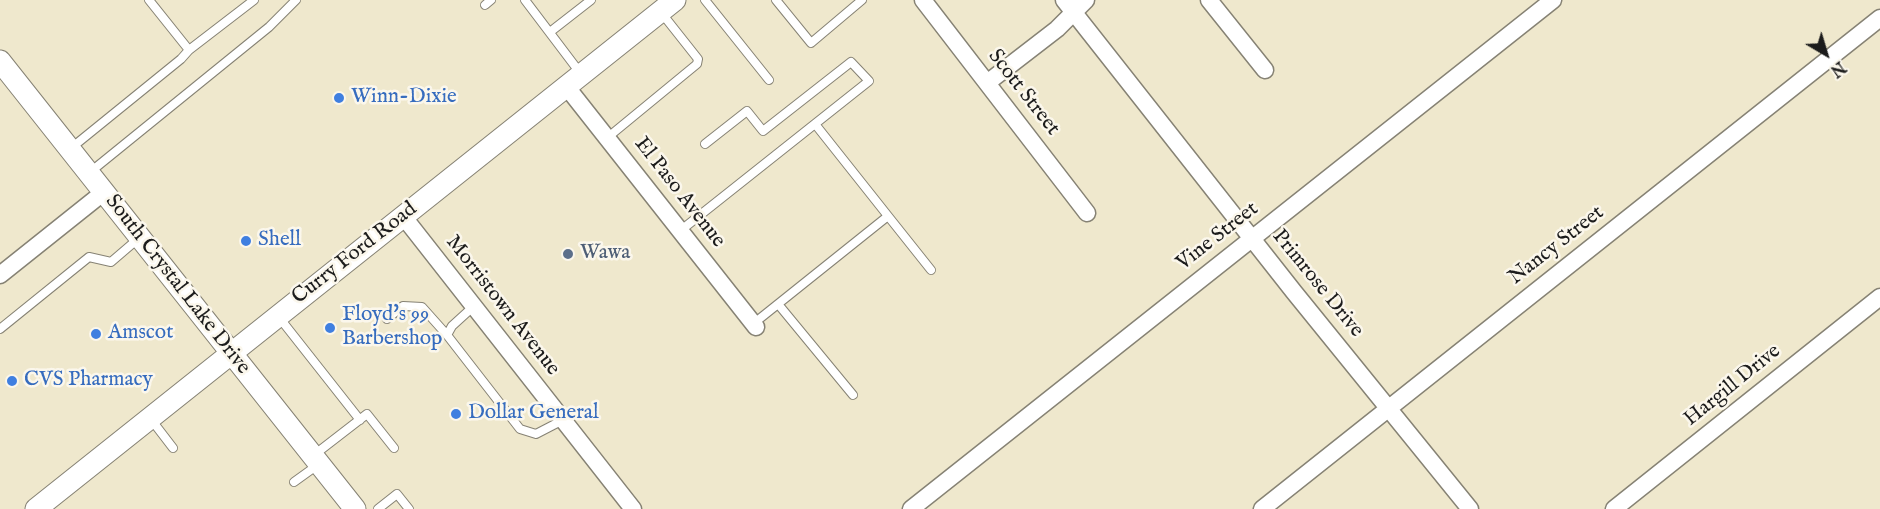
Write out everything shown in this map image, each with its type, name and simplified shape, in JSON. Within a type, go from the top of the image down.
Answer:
[{"type":"street","name":"Scott Street","points":[[923,0],[1087,213]]},
{"type":"street","points":[[987,83],[1057,28],[1069,6],[1086,0]]},
{"type":"street","points":[[1209,0],[1265,70]]},
{"type":"street","name":"Vine Street","points":[[912,509],[1553,0]]},
{"type":"street","name":"Curry Ford Road","points":[[36,509],[668,6]]},
{"type":"street","name":"Primrose Drive","points":[[1069,6],[1470,509]]},
{"type":"street","name":"Nancy Street","points":[[1262,509],[1880,18]]},
{"type":"street","name":"South Crystal Lake Drive","points":[[0,62],[355,509]]},
{"type":"street","name":"El Paso Avenue","points":[[574,80],[607,138],[754,325]]},
{"type":"street","points":[[0,275],[104,192]]},
{"type":"street","name":"Morristown Avenue","points":[[402,216],[633,509]]},
{"type":"street","name":"Hargill Drive","points":[[1614,509],[1880,297]]},
{"type":"lane","points":[[149,0],[189,50]]},
{"type":"lane","points":[[70,149],[182,59],[189,50],[254,0]]},
{"type":"lane","points":[[89,173],[269,27],[296,0]]},
{"type":"lane","points":[[525,0],[550,32],[574,80]]},
{"type":"lane","points":[[550,32],[591,0]]},
{"type":"lane","points":[[705,0],[769,80]]},
{"type":"lane","points":[[776,0],[811,43],[862,0]]},
{"type":"lane","points":[[607,138],[697,64],[698,59],[668,6]]},
{"type":"lane","points":[[680,231],[869,81],[851,62],[763,131],[747,111],[705,144]]},
{"type":"lane","points":[[815,124],[931,270]]},
{"type":"lane","points":[[754,325],[888,216]]},
{"type":"lane","points":[[0,329],[89,257],[111,262],[140,238]]},
{"type":"lane","points":[[778,304],[853,395]]},
{"type":"lane","points":[[387,319],[403,306],[422,307],[447,335],[520,429],[536,434],[563,420]]},
{"type":"lane","points":[[447,335],[474,306]]},
{"type":"lane","points":[[278,315],[360,420]]},
{"type":"lane","points":[[294,482],[367,414],[394,448]]},
{"type":"lane","points":[[150,418],[173,448]]},
{"type":"lane","points":[[378,509],[397,494],[409,509]]},
{"type":"place","name":"Winn-Dixie","points":[[339,98]]},
{"type":"place","name":"Shell","points":[[246,241]]},
{"type":"place","name":"Wawa","points":[[568,254]]},
{"type":"place","name":"Floyd's 99 Barbershop","points":[[330,328]]},
{"type":"place","name":"Amscot","points":[[96,334]]},
{"type":"place","name":"CVS Pharmacy","points":[[12,381]]},
{"type":"place","name":"Dollar General","points":[[456,414]]}]
